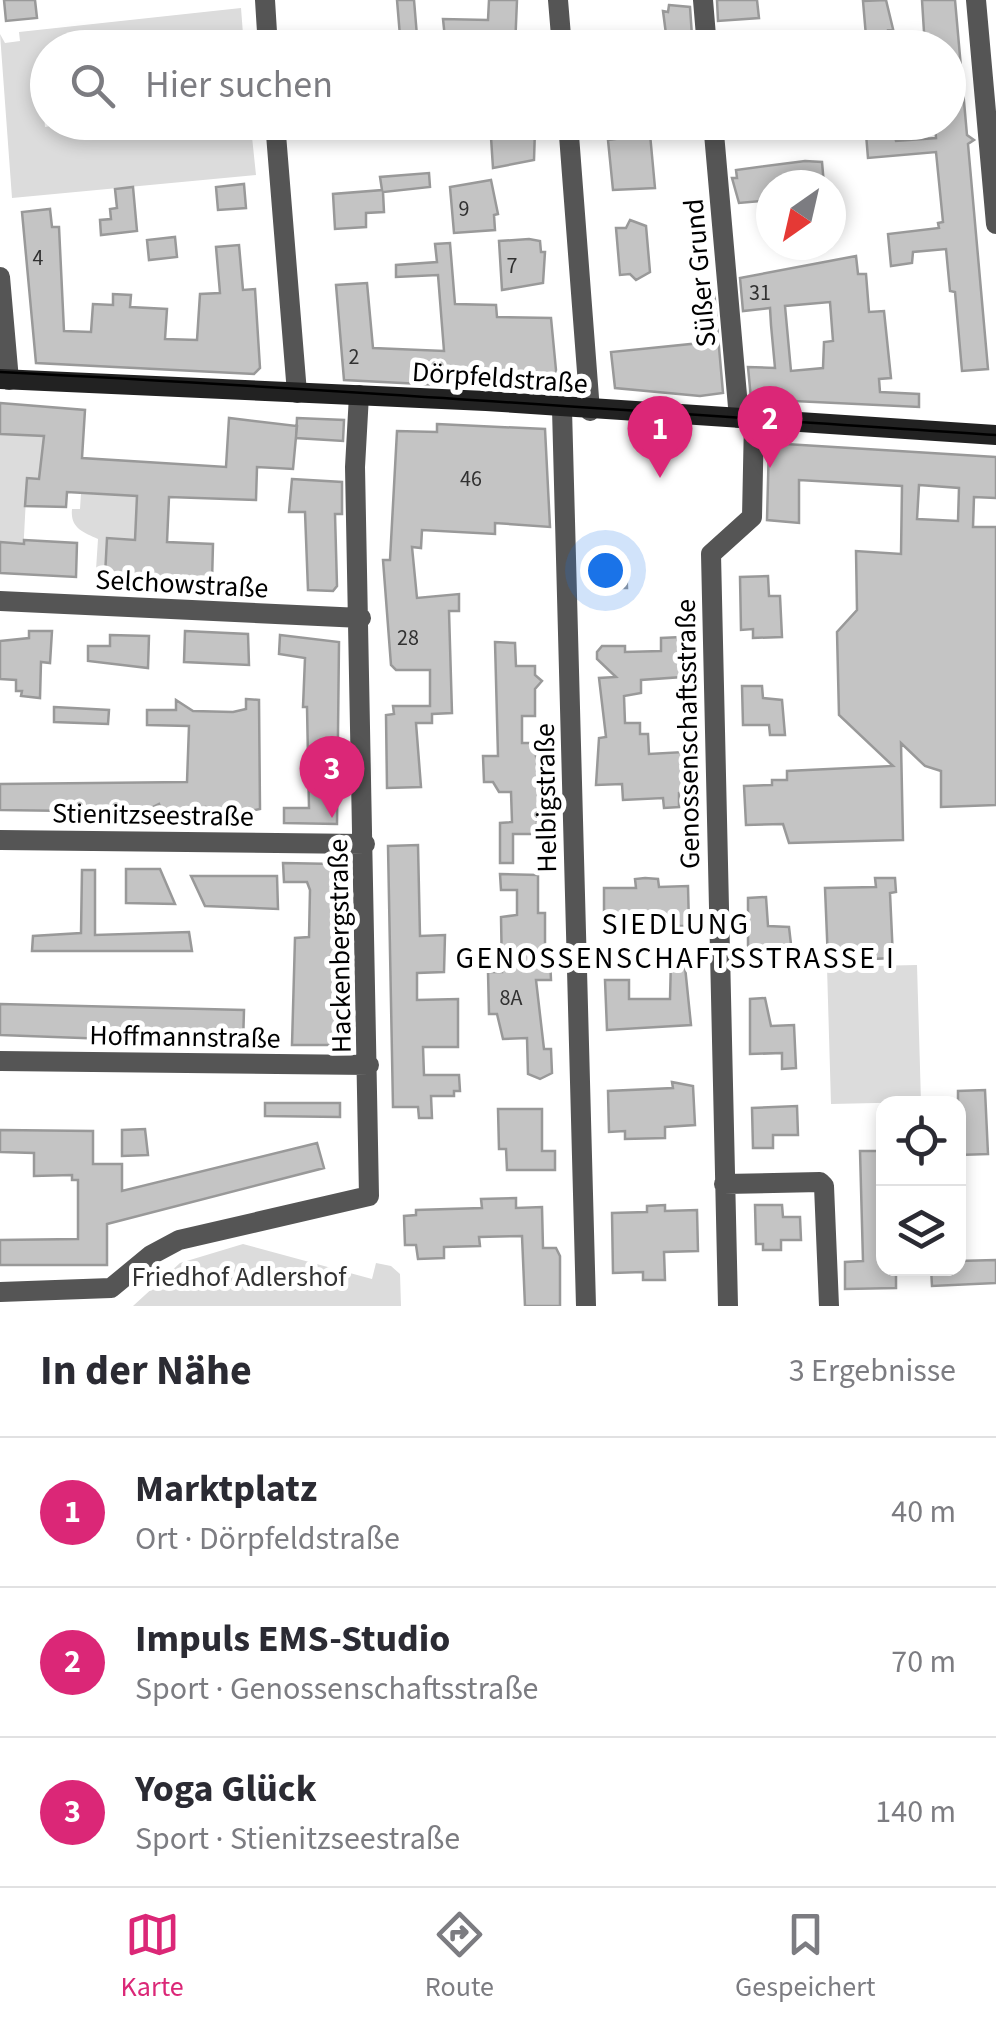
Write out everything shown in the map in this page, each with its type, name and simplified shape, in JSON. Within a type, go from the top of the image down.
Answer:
[{"type":"street","points":[[265,0],[267,30]]},
{"type":"street","points":[[558,0],[560,30]]},
{"type":"street","points":[[703,0],[706,30]]},
{"type":"street","points":[[976,0],[996,224]]},
{"type":"street","points":[[276,140],[297,393]]},
{"type":"street","points":[[569,140],[590,410]]},
{"type":"street","name":"Süßer Grund","points":[[715,140],[747,419]]},
{"type":"street","points":[[0,277],[5,379]]},
{"type":"street","name":"Dörpfeldstraße","points":[[5,379],[359,395],[996,435]]},
{"type":"street","name":"Hackenbergstraße","points":[[0,1292],[110,1288],[150,1256],[180,1240],[368,1196],[369,1066],[355,466],[359,395]]},
{"type":"street","name":"Helbigstraße","points":[[562,408],[586,1306]]},
{"type":"street","name":"Genossenschaftsstraße","points":[[728,1306],[710,554],[752,517],[747,419]]},
{"type":"street","name":"Selchowstraße","points":[[0,601],[361,618]]},
{"type":"street","name":"Stienitzseestraße","points":[[0,840],[365,844]]},
{"type":"street","name":"Hoffmannstraße","points":[[0,1061],[369,1066]]},
{"type":"street","points":[[724,1184],[820,1182],[824,1186],[828,1306]]},
{"type":"green space","points":[[241,8],[243,30],[38,30]]},
{"type":"green space","points":[[30,31],[30,140],[252,140],[256,175],[12,198],[0,34],[5,43],[20,41],[19,32]]},
{"type":"green space","points":[[0,434],[44,436],[39,479],[27,479],[22,574],[14,574],[14,543],[0,542]]},
{"type":"green space","points":[[81,493],[137,496],[135,540],[107,539],[104,586],[95,585],[98,539],[73,521],[72,509],[80,509]]},
{"type":"green space","points":[[917,965],[921,1096],[876,1096],[876,1103],[831,1104],[827,967]]},
{"type":"green space","name":"Friedhof Adlershof","points":[[243,1244],[372,1279],[376,1263],[391,1266],[400,1274],[401,1306],[133,1306],[180,1263]]},
{"type":"building","points":[[4,0],[35,0],[37,18],[6,21]]},
{"type":"building","points":[[397,0],[414,0],[416,30],[400,30]]},
{"type":"building","points":[[489,0],[517,0],[516,30],[444,30],[443,19],[488,20]]},
{"type":"building","points":[[717,0],[757,0],[759,18],[718,21]]},
{"type":"building","points":[[886,0],[893,29],[865,30],[863,1]]},
{"type":"building","points":[[922,0],[955,0],[958,30],[924,30]]},
{"type":"building","points":[[669,5],[690,7],[692,30],[665,30],[663,11],[668,12]]},
{"type":"building","points":[[966,124],[967,135],[974,140],[968,144],[988,369],[962,371],[955,292],[950,291],[946,249],[913,252],[912,263],[891,266],[888,234],[939,228],[938,223],[943,222],[936,152],[868,158],[866,140],[966,140]]},
{"type":"building","points":[[491,140],[535,140],[534,160],[493,168]]},
{"type":"building","points":[[608,140],[651,140],[655,188],[613,190]]},
{"type":"building","points":[[805,161],[822,162],[823,170],[756,170],[756,201],[739,203],[732,178],[737,178],[736,170]]},
{"type":"building","points":[[429,173],[430,187],[383,192],[384,212],[366,213],[366,227],[335,229],[333,194],[382,190],[380,177]]},
{"type":"building","points":[[491,180],[498,214],[494,215],[495,230],[454,233],[450,187]]},
{"type":"building","points":[[244,184],[246,208],[218,210],[216,187]]},
{"type":"building","points":[[133,187],[137,231],[101,235],[100,220],[111,219],[110,209],[117,208],[115,189]]},
{"type":"building","points":[[50,209],[52,227],[59,227],[64,331],[91,332],[93,304],[113,305],[113,294],[131,295],[130,307],[167,309],[165,339],[197,340],[200,294],[220,293],[216,247],[239,245],[243,290],[255,289],[260,368],[254,374],[36,363],[22,212]]},
{"type":"building","points":[[630,220],[646,226],[650,272],[636,280],[630,274],[620,275],[616,228],[626,228]]},
{"type":"building","points":[[175,237],[177,257],[149,260],[147,240]]},
{"type":"building","points":[[499,241],[540,241],[541,252],[545,252],[543,283],[502,290]]},
{"type":"building","points":[[450,243],[455,304],[496,305],[497,317],[551,318],[558,391],[344,380],[336,285],[367,283],[373,348],[444,351],[438,275],[396,277],[396,265],[437,262],[435,244]]},
{"type":"building","points":[[856,256],[858,274],[866,274],[869,312],[884,311],[891,378],[879,379],[880,392],[919,394],[919,407],[751,399],[748,367],[775,368],[770,308],[743,311],[740,278]],"holes":[[[830,302],[833,341],[824,342],[823,368],[791,371],[785,306]]]},
{"type":"building","points":[[708,290],[714,290],[723,393],[700,396],[615,388],[611,352],[700,343]]},
{"type":"building","points":[[0,403],[85,410],[82,458],[226,467],[229,418],[297,426],[293,469],[257,467],[256,500],[169,497],[167,542],[213,544],[212,582],[105,576],[107,538],[135,540],[137,496],[67,492],[66,507],[25,506],[27,478],[39,479],[44,436],[0,434]]},
{"type":"building","points":[[297,418],[344,420],[343,441],[296,438]]},
{"type":"building","points":[[437,424],[545,429],[550,527],[495,523],[495,534],[422,530],[421,548],[412,547],[417,598],[459,594],[459,611],[449,611],[452,713],[432,714],[432,723],[416,723],[421,787],[387,788],[386,715],[394,714],[393,706],[430,706],[430,670],[396,670],[391,665],[383,560],[390,560],[397,431],[437,432]]},
{"type":"building","points":[[769,443],[996,457],[996,498],[974,497],[973,527],[996,527],[996,805],[941,807],[941,771],[925,766],[901,743],[903,840],[789,843],[783,824],[746,825],[744,786],[787,780],[787,771],[893,766],[839,715],[837,632],[857,610],[856,551],[901,554],[902,486],[799,480],[799,523],[767,520]],"holes":[[[919,485],[959,488],[958,521],[917,519]]]},
{"type":"building","points":[[292,479],[342,482],[342,514],[335,514],[337,586],[333,591],[308,590],[305,512],[289,512]]},
{"type":"building","points":[[24,540],[77,543],[76,577],[0,573],[0,542],[24,544]]},
{"type":"building","points":[[596,559],[626,559],[627,588],[596,588]]},
{"type":"building","points":[[768,576],[769,596],[780,596],[782,637],[753,638],[753,629],[741,630],[740,577]]},
{"type":"building","points":[[29,631],[52,631],[50,663],[41,662],[40,698],[21,696],[22,691],[16,691],[16,680],[0,679],[0,641],[29,638]]},
{"type":"building","points":[[185,631],[248,634],[249,665],[184,662]]},
{"type":"building","points":[[110,635],[149,636],[148,668],[88,661],[88,646],[110,646]]},
{"type":"building","points":[[280,635],[339,642],[337,824],[284,823],[284,808],[309,808],[307,707],[303,707],[305,658],[279,654]]},
{"type":"building","points":[[681,637],[682,677],[641,680],[641,693],[624,696],[625,723],[640,723],[640,734],[648,734],[649,754],[684,752],[685,792],[679,793],[679,807],[664,808],[663,798],[623,800],[622,784],[596,785],[599,738],[606,737],[599,678],[616,677],[597,659],[597,652],[602,646],[625,646],[625,652],[661,651],[661,638]]},
{"type":"building","points":[[495,642],[515,643],[516,666],[535,666],[535,675],[542,681],[535,689],[535,716],[522,716],[522,743],[534,743],[544,809],[537,809],[537,834],[513,834],[513,863],[500,863],[500,823],[512,822],[511,792],[499,792],[493,782],[484,782],[483,756],[498,756]]},
{"type":"building","points":[[742,686],[762,686],[763,698],[782,700],[785,735],[770,735],[769,725],[743,725]]},
{"type":"building","points":[[246,699],[259,700],[260,809],[234,814],[206,807],[206,814],[163,813],[159,804],[143,812],[0,810],[0,784],[187,782],[189,726],[147,725],[147,710],[176,710],[176,700],[193,711],[233,712],[246,709]]},
{"type":"building","points":[[54,707],[109,710],[108,724],[54,722]]},
{"type":"building","points":[[418,845],[420,936],[445,935],[444,972],[417,973],[417,1000],[458,999],[458,1047],[423,1047],[424,1075],[459,1075],[460,1091],[454,1091],[454,1096],[431,1096],[432,1118],[419,1118],[418,1107],[393,1107],[388,846]]},
{"type":"building","points":[[283,863],[336,864],[343,869],[344,1045],[292,1045],[295,938],[309,937],[310,890],[307,882],[284,882]]},
{"type":"building","points":[[126,869],[160,869],[175,904],[126,903]]},
{"type":"building","points":[[82,870],[95,870],[95,935],[189,932],[192,951],[32,951],[33,936],[81,933]]},
{"type":"building","points":[[500,874],[538,875],[538,913],[545,913],[545,957],[550,958],[551,980],[536,980],[544,1049],[551,1049],[552,1073],[540,1079],[528,1074],[527,1038],[503,1039],[497,1014],[489,1014],[488,972],[502,972],[501,917],[517,915],[517,890],[501,890]]},
{"type":"building","points":[[191,876],[277,876],[278,909],[205,906]]},
{"type":"building","points":[[875,878],[895,878],[896,892],[890,893],[893,958],[828,961],[825,888],[876,887]]},
{"type":"building","points":[[635,879],[658,879],[659,887],[688,886],[689,926],[668,926],[668,914],[646,914],[625,915],[625,927],[604,928],[604,888],[636,888]]},
{"type":"building","points":[[766,897],[768,926],[789,927],[792,953],[748,954],[748,898]]},
{"type":"building","points":[[684,957],[691,1025],[607,1030],[605,980],[629,980],[629,999],[670,999],[671,958]]},
{"type":"building","points":[[765,998],[771,1026],[794,1025],[796,1068],[782,1069],[782,1053],[750,1054],[750,999]]},
{"type":"building","points":[[0,1004],[244,1010],[243,1044],[0,1035]]},
{"type":"building","points":[[672,1082],[693,1086],[695,1125],[665,1127],[665,1138],[625,1139],[625,1131],[609,1132],[608,1091],[673,1088]]},
{"type":"building","points":[[985,1090],[988,1154],[966,1155],[966,1096],[958,1096],[958,1091]]},
{"type":"building","points":[[265,1103],[340,1103],[340,1117],[265,1116]]},
{"type":"building","points":[[797,1106],[798,1135],[773,1135],[773,1148],[753,1148],[752,1108]]},
{"type":"building","points":[[498,1109],[542,1109],[542,1151],[555,1151],[555,1170],[507,1170],[506,1149],[499,1149]]},
{"type":"building","points":[[145,1129],[148,1155],[122,1156],[122,1130]]},
{"type":"building","points":[[0,1130],[93,1131],[93,1164],[122,1164],[122,1191],[317,1143],[324,1168],[107,1224],[107,1265],[0,1265],[0,1240],[78,1239],[78,1180],[72,1180],[72,1175],[34,1176],[34,1153],[0,1152]]},
{"type":"building","points":[[860,1151],[876,1151],[876,1276],[896,1276],[896,1288],[845,1289],[845,1262],[863,1261]]},
{"type":"building","points":[[516,1198],[516,1208],[542,1207],[543,1248],[556,1248],[560,1256],[560,1306],[525,1306],[522,1236],[479,1237],[480,1246],[444,1247],[444,1258],[418,1259],[416,1245],[405,1245],[404,1216],[416,1215],[416,1210],[482,1208],[481,1199]]},
{"type":"building","points":[[665,1205],[665,1211],[697,1210],[698,1251],[664,1252],[665,1280],[643,1280],[643,1272],[613,1273],[612,1213],[647,1212],[647,1206]]},
{"type":"building","points":[[755,1205],[782,1205],[783,1217],[800,1217],[801,1240],[781,1240],[781,1250],[763,1250],[763,1244],[756,1244]]},
{"type":"building","points":[[996,1260],[996,1283],[932,1286],[931,1276],[966,1276],[966,1261]]},
{"type":"tram line","points":[[0,372],[996,435]]},
{"type":"place","name":"Impuls EMS-Studio","points":[[770,468]]},
{"type":"place","name":"Marktplatz","points":[[660,478]]},
{"type":"place","name":"Yoga Glück","points":[[332,818]]},
{"type":"district","name":"SIEDLUNG GENOSSENSCHAFTSSTRASSE I","points":[[676,941]]}]
